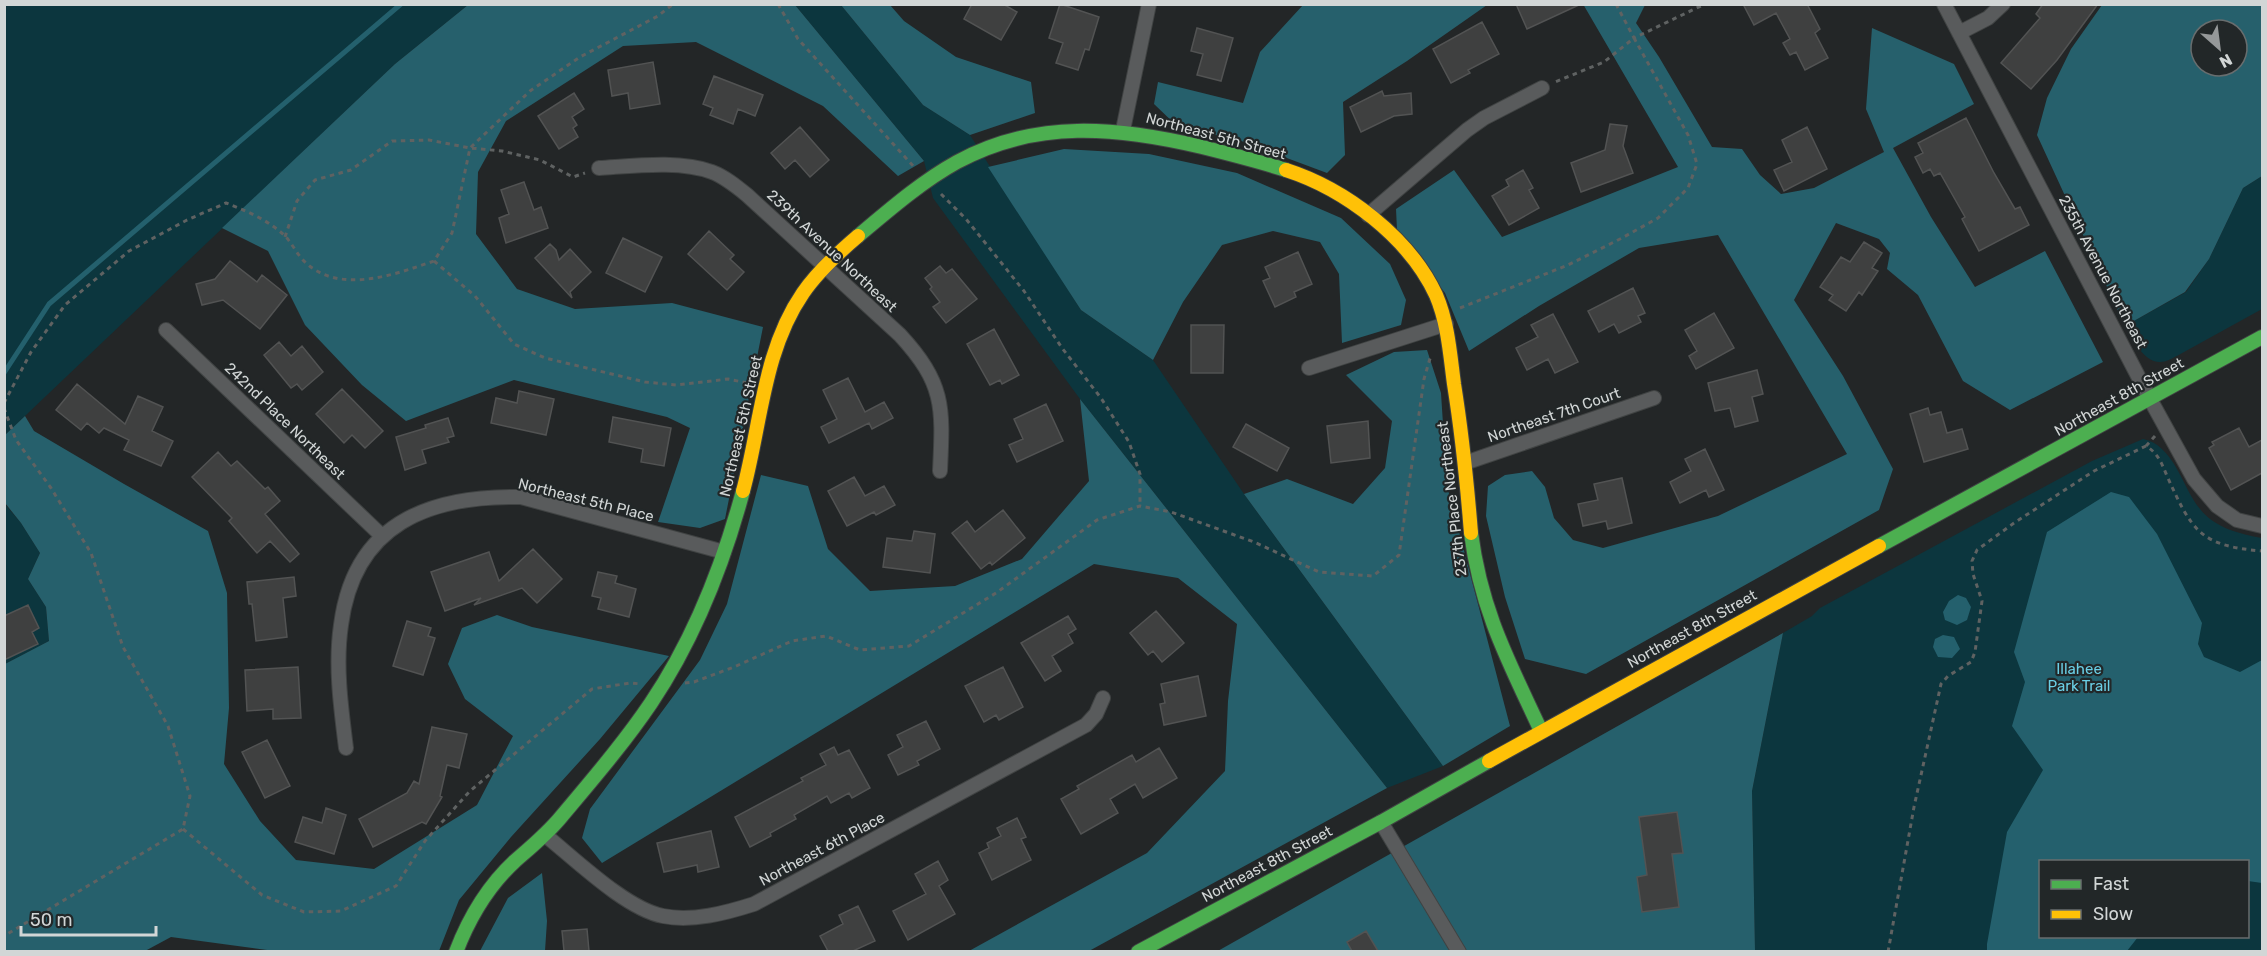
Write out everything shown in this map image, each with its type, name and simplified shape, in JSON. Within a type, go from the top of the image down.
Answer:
[{"type":"street","points":[[1123,130],[1149,4]]},
{"type":"street","name":"235th Avenue Northeast","points":[[1944,4],[2150,399],[2204,492],[2217,506],[2237,520],[2262,525]]},
{"type":"street","points":[[1959,33],[1988,18],[2003,4]]},
{"type":"street","points":[[1368,214],[1467,130],[1484,118],[1542,88]]},
{"type":"street","name":"Northeast 5th Street","points":[[456,951],[471,917],[486,892],[512,864],[545,835],[607,763],[662,686],[692,634],[707,601],[739,508],[764,386],[787,321],[802,294],[823,266],[900,201],[928,181],[960,161],[992,146],[1032,135],[1070,129],[1123,130],[1170,139],[1310,179],[1337,192],[1368,214],[1399,244],[1424,274],[1437,297],[1445,319]]},
{"type":"street","name":"239th Avenue Northeast","points":[[599,168],[651,166],[711,172],[733,183],[747,195],[917,353],[930,373],[939,396],[942,422],[940,471]]},
{"type":"street","points":[[1309,369],[1445,319]]},
{"type":"street","name":"237th Place Northeast","points":[[1445,319],[1465,463],[1470,527],[1478,582],[1507,657],[1541,731]]},
{"type":"street","name":"242nd Place Northeast","points":[[166,330],[381,536]]},
{"type":"street","name":"Northeast 8th Street","points":[[1138,951],[1381,822],[1541,731],[2262,337]]},
{"type":"street","name":"Northeast 7th Court","points":[[1465,463],[1654,398]]},
{"type":"street","name":"Northeast 5th Place","points":[[346,748],[339,662],[341,625],[348,592],[361,561],[381,536],[403,521],[433,507],[471,498],[520,498],[724,552]]},
{"type":"street","name":"Northeast 6th Place","points":[[545,835],[629,902],[647,911],[682,918],[730,912],[754,904],[1086,725],[1096,714],[1103,698]]},
{"type":"street","points":[[1381,822],[1459,951]]},
{"type":"path","points":[[4,936],[183,829],[190,796],[168,726],[123,647],[91,553],[51,488],[16,440],[4,406],[31,352],[65,305],[129,251],[187,220],[226,203],[252,213],[285,237],[306,264],[329,276],[366,281],[434,261],[452,233],[471,148],[530,91],[580,57],[658,16],[673,4]]},
{"type":"path","points":[[778,4],[798,39],[928,181],[966,219],[1024,291],[1062,348],[1101,398],[1129,442],[1140,474],[1140,506]]},
{"type":"path","points":[[1445,319],[1474,304],[1568,265],[1622,238],[1658,218],[1688,188],[1697,164],[1688,135],[1616,4]]},
{"type":"path","points":[[1542,88],[1604,62],[1634,38],[1705,4]]},
{"type":"path","points":[[285,237],[297,201],[315,180],[351,170],[392,141],[429,140],[502,151],[540,160],[573,177],[599,168]]},
{"type":"path","points":[[434,261],[475,296],[514,344],[545,358],[645,381],[676,385],[728,379],[764,386]]},
{"type":"path","points":[[183,829],[262,895],[304,912],[341,911],[396,886],[425,840],[470,791],[592,689],[630,683],[662,686],[694,682],[792,641],[826,636],[861,650],[909,646],[996,593],[1097,520],[1140,506],[1171,512],[1244,538],[1319,572],[1373,576],[1399,555],[1424,380],[1434,346]]},
{"type":"path","points":[[1888,951],[1914,807],[1941,684],[1948,676],[1971,662],[1975,652],[1982,601],[1972,574],[1972,561],[1977,550],[2013,523],[2094,471],[2146,446],[2158,456],[2188,521],[2201,534],[2214,542],[2235,549],[2262,551]]},
{"type":"green space","points":[[5,5],[468,5],[395,64],[5,435]]},
{"type":"green space","points":[[795,5],[841,5],[923,105],[970,135],[1081,310],[1153,360],[1244,494],[1443,766],[1387,788],[1080,399],[933,198],[924,161]]},
{"type":"green space","points":[[2262,176],[2262,309],[2170,359],[2161,362],[2149,358],[2139,349],[2125,326],[2186,292],[2209,259],[2243,188]]},
{"type":"green space","name":"Illahee Park Trail","points":[[2143,439],[2162,449],[2206,516],[2228,529],[2262,538],[2262,951],[1755,952],[1752,791],[1783,633],[1812,616],[1820,608],[2092,461]]},
{"type":"green space","points":[[4,503],[21,523],[40,553],[28,579],[46,607],[49,641],[5,664]]},
{"type":"shaded area","points":[[1583,4],[1645,5],[1636,23],[1659,57],[1712,147],[1742,149],[1760,175],[1781,194],[1814,188],[1884,152],[1866,109],[1872,28],[1954,64],[1974,104],[1893,148],[1931,217],[1975,287],[2045,251],[2103,362],[2010,410],[1963,381],[1918,295],[1887,269],[1890,253],[1879,239],[1836,223],[1794,300],[1843,376],[1893,469],[1879,510],[1586,674],[1525,659],[1505,597],[1486,516],[1488,486],[1505,475],[1532,471],[1545,487],[1554,518],[1573,540],[1603,548],[1718,516],[1847,454],[1718,235],[1639,248],[1539,306],[1469,351],[1445,293],[1397,230],[1396,209],[1454,170],[1502,237],[1678,167]]},
{"type":"shaded area","points":[[468,5],[795,5],[924,161],[898,176],[823,106],[696,42],[623,46],[506,121],[478,172],[476,234],[517,289],[575,309],[672,303],[763,327],[725,519],[700,528],[658,522],[690,428],[667,417],[514,380],[406,421],[362,385],[305,325],[268,251],[222,228],[395,64]]},
{"type":"shaded area","points":[[841,5],[890,5],[904,21],[956,57],[1031,82],[1035,113],[970,135],[923,105]]},
{"type":"shaded area","points":[[1303,5],[1487,5],[1343,102],[1345,155],[1327,173],[1236,139],[1179,128],[1154,104],[1158,82],[1243,103],[1260,52]]},
{"type":"shaded area","points":[[2102,5],[2262,5],[2262,176],[2243,188],[2209,259],[2185,292],[2125,326],[2037,135],[2047,98],[2071,49]]},
{"type":"shaded area","points":[[1064,149],[1149,154],[1237,173],[1341,218],[1390,264],[1406,300],[1401,325],[1342,343],[1339,274],[1320,242],[1273,231],[1222,245],[1183,302],[1153,360],[1081,310],[988,167]]},
{"type":"shaded area","points":[[1427,350],[1441,393],[1447,486],[1510,726],[1443,766],[1244,494],[1287,479],[1353,504],[1385,468],[1392,421],[1346,375],[1394,352]]},
{"type":"shaded area","points":[[1080,399],[1387,788],[1089,951],[969,951],[1147,853],[1225,771],[1228,701],[1237,624],[1178,578],[1094,564],[602,863],[582,838],[590,809],[700,660],[727,604],[761,475],[808,486],[828,549],[870,591],[955,586],[1022,559],[1089,481]]},
{"type":"shaded area","points":[[25,416],[34,431],[208,531],[227,593],[229,708],[224,764],[260,821],[296,860],[374,869],[477,805],[513,736],[465,699],[448,664],[462,628],[497,615],[532,627],[669,656],[600,739],[511,837],[459,900],[439,951],[282,952],[171,937],[145,951],[5,952],[5,664],[49,641],[46,607],[28,579],[40,553],[5,503],[5,435]]},
{"type":"shaded area","points":[[2111,492],[2129,497],[2157,534],[2202,623],[2198,644],[2204,657],[2240,672],[2262,660],[2262,883],[2249,881],[2249,860],[2039,860],[2039,938],[2137,938],[2127,951],[1987,951],[2007,832],[2043,770],[2012,726],[2025,682],[2014,652],[2047,532]]},
{"type":"shaded area","points":[[1958,595],[1966,598],[1971,607],[1967,620],[1957,625],[1945,620],[1943,612],[1949,601]]},
{"type":"shaded area","points":[[1783,633],[1752,791],[1755,951],[1216,952]]},
{"type":"shaded area","points":[[1943,635],[1954,637],[1960,649],[1952,658],[1938,657],[1933,647],[1935,639]]},
{"type":"shaded area","points":[[542,873],[547,921],[545,951],[480,951],[508,898]]},
{"type":"building","points":[[972,4],[1003,4],[1017,12],[1001,40],[964,19]]},
{"type":"building","points":[[1060,4],[1099,17],[1089,50],[1085,49],[1078,70],[1056,63],[1063,43],[1049,38]]},
{"type":"building","points":[[1516,4],[1581,4],[1527,29]]},
{"type":"building","points":[[1743,4],[1807,4],[1820,29],[1815,33],[1828,58],[1805,70],[1796,52],[1790,55],[1783,43],[1790,39],[1776,13],[1754,25]]},
{"type":"building","points":[[2043,4],[2098,4],[2057,60],[2031,89],[2001,63],[2040,18],[2036,14]]},
{"type":"building","points":[[1482,22],[1499,54],[1468,70],[1470,73],[1451,83],[1433,49]]},
{"type":"building","points":[[1197,28],[1233,38],[1221,81],[1197,75],[1203,54],[1191,51]]},
{"type":"building","points":[[653,62],[660,104],[630,109],[628,93],[612,96],[608,70]]},
{"type":"building","points":[[714,76],[763,95],[755,116],[738,109],[733,124],[710,115],[713,108],[703,104]]},
{"type":"building","points":[[1382,91],[1384,96],[1411,93],[1412,114],[1394,116],[1361,132],[1350,107]]},
{"type":"building","points":[[574,93],[584,109],[572,117],[577,125],[573,128],[578,137],[559,149],[538,116]]},
{"type":"building","points":[[1966,118],[2015,209],[2020,207],[2029,225],[1979,251],[1962,219],[1965,217],[1940,173],[1934,176],[1930,169],[1923,173],[1915,157],[1923,153],[1918,143]]},
{"type":"building","points":[[1610,124],[1627,126],[1623,146],[1633,173],[1581,192],[1571,163],[1605,150]]},
{"type":"building","points":[[800,127],[829,160],[810,177],[795,160],[785,169],[771,153]]},
{"type":"building","points":[[1807,127],[1827,169],[1784,191],[1774,170],[1792,162],[1782,140]]},
{"type":"building","points":[[1523,170],[1533,188],[1529,190],[1539,208],[1509,225],[1492,196],[1509,186],[1506,180]]},
{"type":"building","points":[[524,182],[534,210],[541,207],[548,228],[506,243],[499,218],[509,214],[501,190]]},
{"type":"building","points":[[709,231],[734,255],[730,259],[744,272],[727,290],[688,254]]},
{"type":"building","points":[[623,238],[662,257],[645,292],[606,273]]},
{"type":"building","points":[[1864,242],[1882,253],[1872,268],[1878,271],[1862,295],[1859,292],[1846,311],[1829,300],[1833,295],[1820,287],[1841,257],[1850,262]]},
{"type":"building","points":[[550,244],[556,250],[559,260],[570,249],[591,272],[570,292],[572,298],[535,258]]},
{"type":"building","points":[[1298,252],[1312,284],[1294,292],[1296,297],[1275,307],[1263,281],[1270,278],[1265,267]]},
{"type":"building","points":[[230,261],[257,282],[262,275],[287,295],[260,329],[223,300],[202,305],[196,284],[215,279]]},
{"type":"building","points":[[940,266],[946,273],[952,269],[977,299],[946,323],[933,307],[940,302],[925,278]]},
{"type":"building","points":[[1633,288],[1645,313],[1638,316],[1641,322],[1619,333],[1614,324],[1599,332],[1588,311]]},
{"type":"building","points":[[1714,313],[1734,348],[1696,369],[1689,356],[1697,351],[1685,330]]},
{"type":"building","points":[[1553,314],[1578,362],[1555,373],[1548,359],[1527,370],[1516,348],[1538,337],[1531,325]]},
{"type":"building","points":[[1191,325],[1224,325],[1223,373],[1191,373]]},
{"type":"building","points":[[994,329],[1019,375],[1002,384],[1000,380],[990,385],[967,344]]},
{"type":"building","points":[[279,342],[291,356],[302,346],[323,372],[302,390],[297,384],[291,388],[264,355]]},
{"type":"building","points":[[1757,370],[1763,394],[1752,397],[1758,421],[1735,427],[1730,408],[1715,411],[1708,383]]},
{"type":"building","points":[[848,378],[865,412],[884,402],[893,418],[872,429],[869,423],[829,443],[821,427],[837,419],[823,390]]},
{"type":"building","points":[[77,384],[125,424],[138,396],[163,407],[152,431],[173,441],[161,466],[124,450],[129,440],[104,428],[99,433],[87,423],[81,430],[56,410]]},
{"type":"building","points":[[342,389],[383,431],[365,448],[352,435],[344,443],[316,414]]},
{"type":"building","points":[[519,391],[554,399],[546,435],[491,423],[496,398],[517,403]]},
{"type":"building","points":[[1046,404],[1063,441],[1017,462],[1009,445],[1023,439],[1014,419]]},
{"type":"building","points":[[1928,408],[1930,415],[1941,412],[1947,433],[1962,429],[1968,449],[1924,462],[1910,414]]},
{"type":"building","points":[[613,417],[671,428],[664,466],[641,462],[643,449],[609,442]]},
{"type":"building","points":[[448,418],[454,436],[447,438],[449,442],[422,450],[426,463],[405,470],[396,437],[426,428],[425,425]]},
{"type":"building","points":[[1368,421],[1370,458],[1331,463],[1327,426]]},
{"type":"building","points":[[1246,424],[1289,448],[1277,471],[1233,447]]},
{"type":"building","points":[[2239,428],[2249,447],[2262,440],[2262,473],[2231,490],[2209,448],[2214,445],[2212,442]]},
{"type":"building","points":[[1705,449],[1724,490],[1709,497],[1706,490],[1680,503],[1670,482],[1691,471],[1685,459]]},
{"type":"building","points":[[218,452],[231,466],[237,461],[265,489],[268,487],[280,501],[265,514],[299,554],[290,562],[270,541],[257,553],[229,521],[232,518],[192,477]]},
{"type":"building","points":[[854,477],[865,496],[884,486],[895,505],[876,515],[874,512],[847,526],[828,491]]},
{"type":"building","points":[[1622,478],[1632,523],[1608,529],[1606,521],[1583,526],[1578,504],[1598,500],[1594,484]]},
{"type":"building","points":[[1003,510],[1025,538],[992,565],[990,562],[981,569],[952,533],[967,521],[975,532]]},
{"type":"building","points":[[914,531],[935,534],[930,573],[883,567],[887,538],[912,541]]},
{"type":"building","points":[[533,549],[562,579],[537,603],[522,588],[474,605],[481,598],[445,611],[431,572],[489,552],[499,581]]},
{"type":"building","points":[[598,572],[617,576],[615,583],[636,589],[629,617],[598,609],[601,598],[592,596]]},
{"type":"building","points":[[294,577],[296,596],[283,598],[287,637],[256,641],[247,582]]},
{"type":"building","points":[[28,605],[39,628],[32,632],[38,644],[4,660],[4,616]]},
{"type":"building","points":[[1156,611],[1184,643],[1162,662],[1153,651],[1148,655],[1130,633]]},
{"type":"building","points":[[1068,616],[1076,629],[1068,634],[1073,643],[1052,656],[1061,671],[1045,681],[1021,643]]},
{"type":"building","points":[[407,621],[431,628],[428,636],[435,638],[423,675],[393,666]]},
{"type":"building","points":[[298,667],[301,718],[273,719],[273,709],[247,711],[245,670]]},
{"type":"building","points":[[1003,667],[1023,707],[999,720],[996,715],[984,722],[965,686]]},
{"type":"building","points":[[1198,676],[1206,716],[1164,725],[1160,704],[1165,703],[1161,684]]},
{"type":"building","points":[[926,721],[940,749],[917,761],[919,765],[898,775],[888,755],[903,747],[897,735]]},
{"type":"building","points":[[432,727],[467,734],[459,768],[447,765],[440,796],[442,797],[426,824],[422,822],[373,847],[359,819],[407,793],[414,781],[419,784]]},
{"type":"building","points":[[267,740],[290,786],[265,798],[242,752]]},
{"type":"building","points":[[834,747],[838,755],[849,750],[870,788],[852,798],[849,793],[831,803],[827,796],[794,815],[796,819],[770,833],[771,836],[750,847],[735,817],[803,781],[801,778],[826,765],[820,754]]},
{"type":"building","points":[[1159,748],[1177,778],[1143,798],[1135,784],[1110,799],[1118,813],[1081,834],[1061,799],[1079,789],[1077,786],[1132,755],[1136,762]]},
{"type":"building","points":[[326,808],[346,815],[334,854],[295,842],[303,817],[322,823]]},
{"type":"building","points":[[1677,812],[1683,853],[1672,854],[1679,907],[1642,912],[1637,877],[1647,875],[1639,817]]},
{"type":"building","points":[[1017,818],[1026,837],[1021,839],[1031,860],[992,880],[979,853],[989,848],[987,843],[1001,836],[997,828]]},
{"type":"building","points":[[711,831],[719,867],[698,872],[697,865],[664,872],[657,843]]},
{"type":"building","points":[[938,861],[948,880],[939,886],[955,914],[908,940],[893,911],[926,894],[915,874]]},
{"type":"building","points":[[858,906],[875,941],[853,951],[828,951],[820,936],[843,924],[839,915]]},
{"type":"building","points":[[587,929],[589,951],[564,951],[562,931]]},
{"type":"building","points":[[1366,931],[1378,951],[1352,951],[1347,942]]},
{"type":"waterway","points":[[4,373],[49,304],[401,4]]},
{"type":"traffic: fast","points":[[858,236],[918,187],[957,162],[987,148],[1047,133],[1077,131],[1139,135],[1202,147],[1286,170]]},
{"type":"traffic: fast","points":[[1879,546],[2262,337]]},
{"type":"traffic: fast","points":[[456,952],[473,915],[496,881],[561,817],[608,761],[666,679],[706,601],[743,491]]},
{"type":"traffic: fast","points":[[1471,533],[1489,612],[1507,659],[1541,731]]},
{"type":"traffic: fast","points":[[1138,952],[1381,822],[1489,761]]},
{"type":"traffic: slow","points":[[1286,170],[1331,189],[1373,218],[1409,254],[1436,295],[1450,350],[1471,533]]},
{"type":"traffic: slow","points":[[743,491],[765,389],[779,339],[790,315],[815,277],[858,236]]},
{"type":"traffic: slow","points":[[1489,761],[1879,546]]}]
